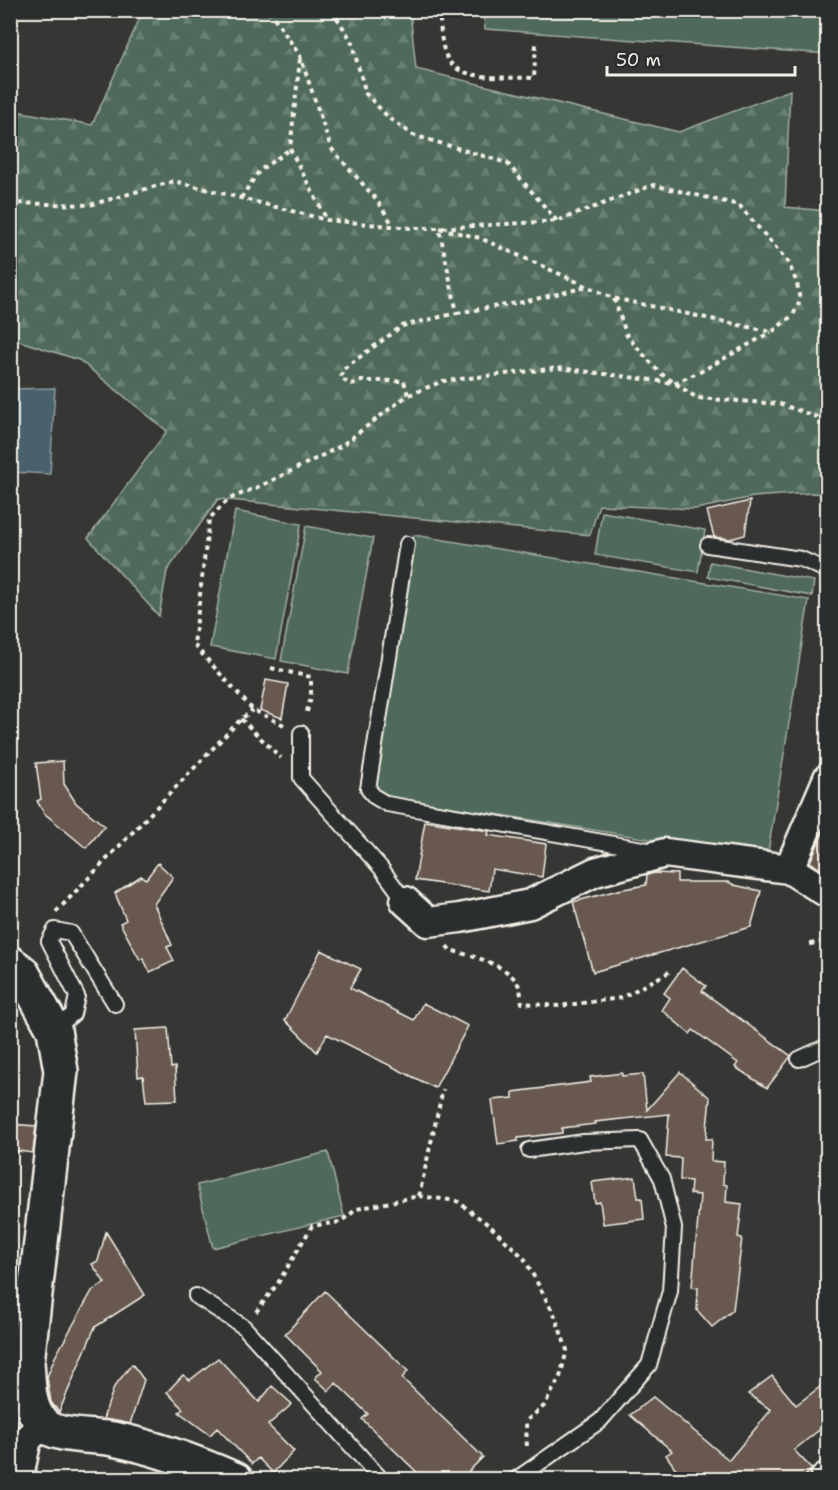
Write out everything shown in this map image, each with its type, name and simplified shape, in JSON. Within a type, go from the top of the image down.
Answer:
[{"type":"street","points":[[789,869],[828,778]]},
{"type":"street","points":[[405,902],[428,922],[460,918],[530,904],[595,872],[665,853],[789,869],[826,892]]},
{"type":"street","points":[[10,963],[22,972],[54,1030],[61,1071],[27,1362],[31,1406],[43,1425],[63,1433],[113,1439],[182,1458],[236,1479]]},
{"type":"street","points":[[18,1479],[27,1439],[43,1425]]},
{"type":"lane","points":[[407,544],[368,789],[375,797],[387,804],[665,853]]},
{"type":"lane","points":[[708,545],[801,559],[828,573]]},
{"type":"lane","points":[[301,733],[301,778],[381,868],[405,902]]},
{"type":"lane","points":[[54,1030],[73,1014],[77,996],[49,941],[55,930],[71,933],[115,1004]]},
{"type":"lane","points":[[799,1059],[828,1046]]},
{"type":"lane","points":[[515,1479],[600,1420],[649,1365],[670,1291],[674,1228],[662,1179],[640,1140],[584,1142],[529,1150]]},
{"type":"lane","points":[[196,1296],[244,1327],[382,1479]]},
{"type":"path","points":[[269,10],[300,56],[331,148],[376,199],[394,225]]},
{"type":"path","points":[[332,10],[351,40],[366,94],[390,119],[413,135],[507,163],[557,221]]},
{"type":"path","points":[[439,10],[445,52],[449,63],[460,72],[480,76],[534,78],[536,43]]},
{"type":"path","points":[[300,56],[290,149],[327,220]]},
{"type":"path","points":[[241,198],[259,171],[290,149]]},
{"type":"path","points":[[10,203],[90,205],[174,181],[327,220],[439,228],[557,221],[653,185],[739,205],[788,262],[797,283],[800,301],[793,315],[772,332],[700,372],[674,383],[559,369],[443,381],[408,395],[341,446],[229,499],[209,519],[194,645],[253,710],[301,733],[310,697],[311,677],[271,668]]},
{"type":"path","points":[[439,228],[480,238],[613,298],[772,332]]},
{"type":"path","points":[[439,228],[457,313]]},
{"type":"path","points":[[408,395],[404,381],[362,381],[351,384],[341,379],[342,370],[402,326],[457,313],[523,302],[588,286]]},
{"type":"path","points":[[613,298],[627,336],[660,373],[696,398],[780,404],[817,417],[828,442]]},
{"type":"path","points":[[55,930],[54,915],[241,719],[253,710]]},
{"type":"path","points":[[241,719],[301,778]]},
{"type":"path","points":[[428,922],[450,950],[495,964],[510,974],[520,987],[522,1003],[559,1006],[621,998],[669,972]]},
{"type":"path","points":[[810,944],[828,941]]},
{"type":"path","points":[[419,1196],[443,1089]]},
{"type":"path","points":[[244,1327],[278,1283],[312,1226],[340,1222],[357,1209],[419,1196],[457,1201],[490,1226],[524,1258],[555,1316],[567,1350],[560,1377],[544,1406],[526,1421],[528,1471]]},
{"type":"green space","points":[[143,11],[410,11],[416,69],[679,132],[790,90],[785,207],[827,211],[827,494],[753,497],[696,509],[599,505],[590,535],[218,499],[167,571],[159,616],[88,538],[167,431],[79,360],[10,338],[11,110],[92,125]]},
{"type":"green space","points":[[483,11],[827,11],[827,54],[485,29]]},
{"type":"green space","points":[[235,511],[301,524],[276,659],[210,647]]},
{"type":"green space","points":[[602,512],[705,530],[698,572],[595,555]]},
{"type":"green space","points":[[306,526],[373,538],[348,674],[281,661]]},
{"type":"green space","points":[[414,535],[809,600],[767,858],[371,794]]},
{"type":"green space","points":[[710,562],[814,581],[812,596],[708,577]]},
{"type":"green space","points":[[328,1152],[344,1216],[213,1248],[197,1185]]},
{"type":"water","points":[[55,388],[50,474],[11,472],[11,389]]},
{"type":"building","points":[[750,501],[745,535],[730,539],[714,537],[707,511]]},
{"type":"building","points":[[266,680],[288,684],[282,718],[260,710]]},
{"type":"building","points":[[63,761],[64,784],[76,803],[105,826],[86,848],[44,813],[37,801],[41,799],[36,763]]},
{"type":"building","points":[[425,821],[489,831],[488,835],[546,844],[542,877],[492,869],[489,891],[415,880]]},
{"type":"building","points":[[828,821],[828,874],[810,862]]},
{"type":"building","points":[[158,863],[173,877],[154,904],[172,945],[167,947],[174,961],[150,972],[143,958],[140,960],[120,923],[126,920],[115,893],[141,876],[146,879]]},
{"type":"building","points":[[677,874],[677,882],[729,882],[761,891],[751,927],[593,972],[573,902],[646,885],[647,875]]},
{"type":"building","points":[[321,950],[361,969],[350,988],[414,1020],[423,1003],[468,1026],[435,1088],[327,1034],[317,1052],[285,1020]]},
{"type":"building","points":[[682,968],[706,986],[702,991],[791,1056],[767,1088],[735,1067],[738,1063],[693,1030],[690,1034],[662,1010],[670,998],[664,993]]},
{"type":"building","points":[[168,1028],[171,1068],[175,1067],[177,1100],[146,1101],[143,1076],[138,1077],[135,1030]]},
{"type":"building","points":[[680,1072],[710,1098],[706,1139],[712,1139],[711,1161],[724,1162],[723,1184],[727,1185],[726,1202],[742,1204],[738,1237],[742,1238],[733,1310],[712,1327],[697,1310],[698,1288],[692,1287],[700,1195],[690,1194],[691,1181],[680,1180],[681,1158],[666,1157],[669,1114],[595,1122],[596,1124],[562,1128],[562,1133],[518,1138],[518,1141],[498,1144],[492,1100],[513,1098],[513,1092],[591,1082],[590,1077],[622,1073],[622,1076],[643,1074],[647,1110]]},
{"type":"building","points":[[10,1124],[36,1126],[33,1153],[10,1150]]},
{"type":"building","points":[[635,1177],[638,1198],[642,1198],[644,1219],[603,1224],[600,1202],[595,1203],[592,1182]]},
{"type":"building","points":[[106,1232],[145,1295],[95,1327],[59,1412],[51,1402],[47,1377],[55,1357],[92,1291],[105,1283],[92,1264],[98,1261]]},
{"type":"building","points":[[325,1291],[408,1371],[402,1378],[483,1457],[461,1479],[424,1479],[362,1419],[368,1414],[336,1383],[329,1391],[315,1378],[322,1371],[285,1334]]},
{"type":"building","points":[[218,1358],[259,1402],[272,1386],[292,1404],[268,1425],[294,1451],[273,1473],[258,1458],[252,1464],[217,1428],[210,1435],[179,1412],[183,1409],[167,1392],[183,1375],[190,1380]]},
{"type":"building","points":[[132,1364],[144,1380],[130,1424],[103,1419],[114,1387]]},
{"type":"building","points":[[772,1376],[796,1405],[828,1381],[828,1423],[794,1450],[812,1469],[802,1479],[683,1479],[666,1455],[672,1451],[630,1415],[653,1397],[729,1460],[771,1410],[748,1394]]}]
